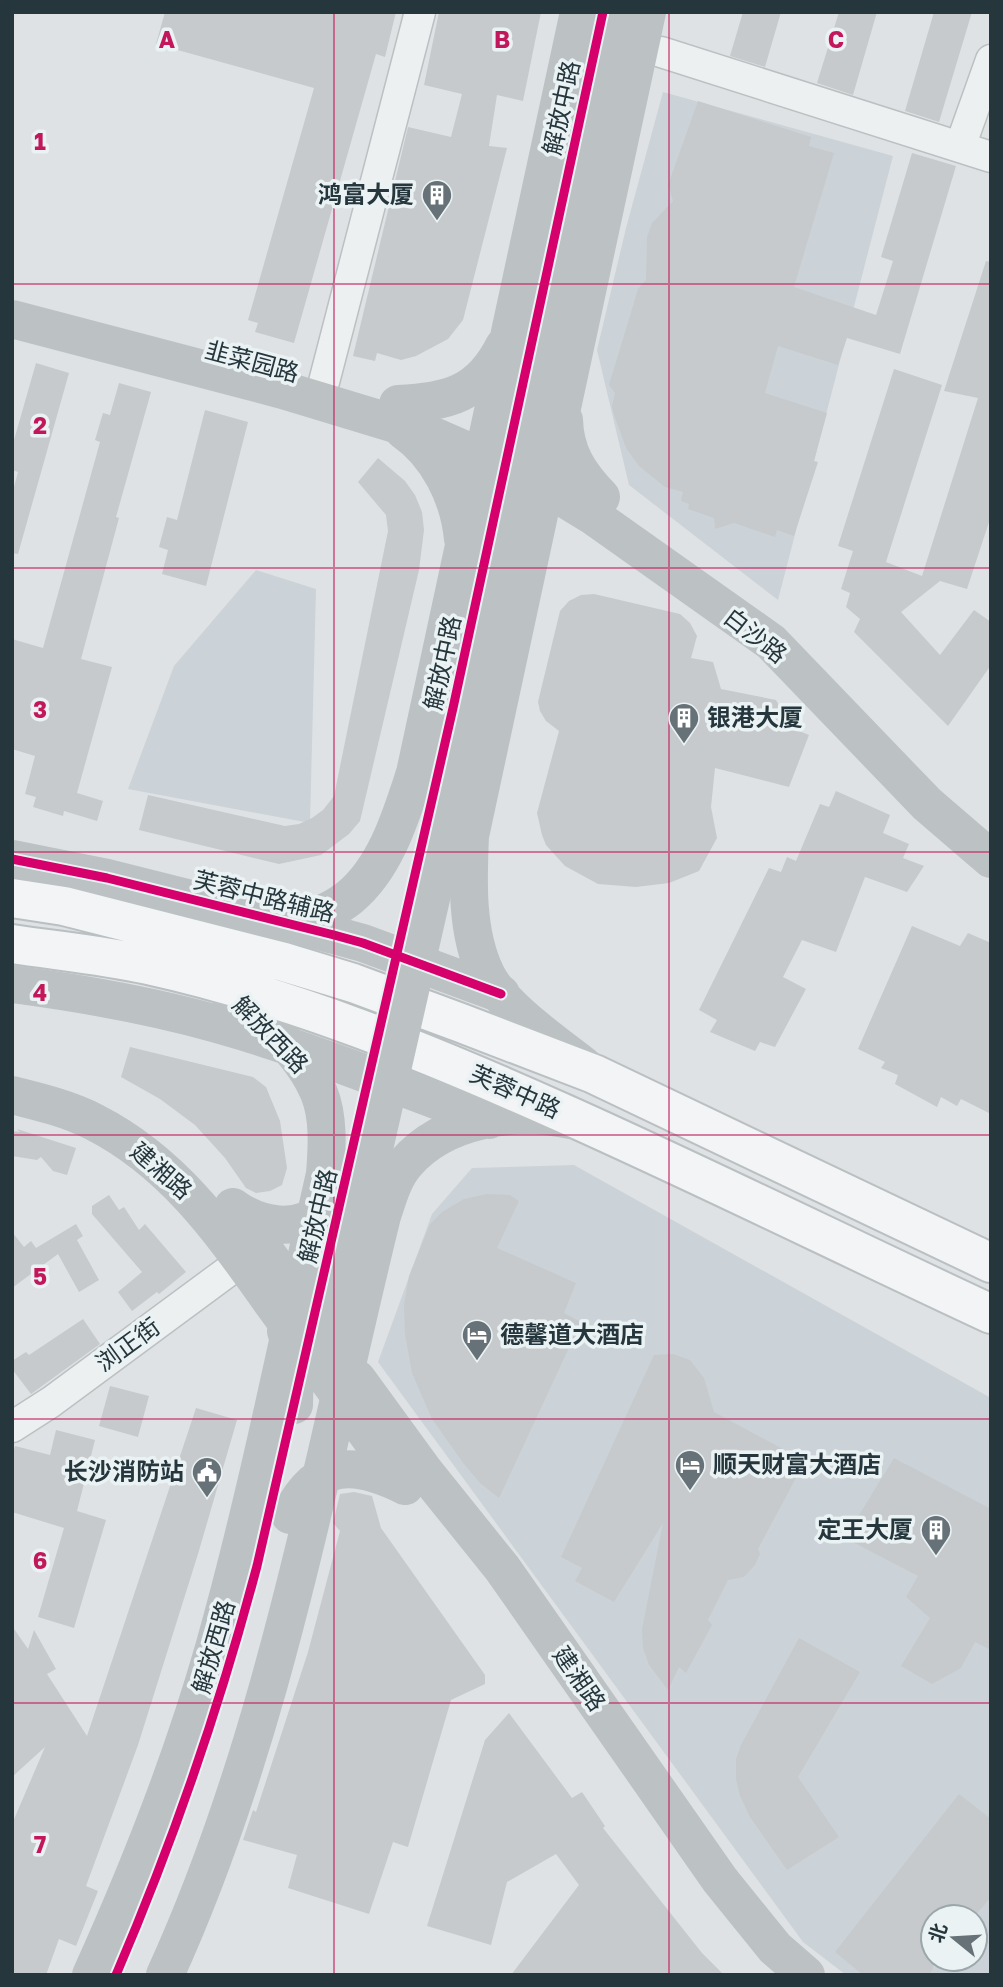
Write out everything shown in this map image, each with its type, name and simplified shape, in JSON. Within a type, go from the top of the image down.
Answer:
[{"type":"main road","name":"解放中路","points":[[212,942],[324,912],[349,898],[366,882],[386,847],[415,773],[579,12]]},
{"type":"main road","name":"解放中路","points":[[328,1344],[348,1167],[453,708],[603,12]]},
{"type":"main road","name":"解放中路","points":[[328,1344],[476,701],[625,12]]},
{"type":"main road","points":[[594,1074],[533,1025],[487,975],[477,949],[468,880],[470,836],[647,12]]},
{"type":"main road","name":"韭菜园路","points":[[12,300],[324,382],[395,413]]},
{"type":"main road","name":"韭菜园路","points":[[12,319],[282,390],[395,413],[433,413],[487,447]]},
{"type":"main road","points":[[464,550],[458,508],[434,458],[395,413],[449,398],[469,389],[482,379],[499,357],[511,332]]},
{"type":"main road","points":[[565,394],[566,443],[585,480],[601,497]]},
{"type":"main road","name":"白沙路","points":[[487,447],[601,497],[782,633],[991,831]]},
{"type":"main road","name":"白沙路","points":[[548,476],[593,516],[771,642],[927,804],[991,859]]},
{"type":"main road","points":[[528,568],[548,542],[565,534],[584,532],[605,537],[647,555]]},
{"type":"main road","name":"芙蓉中路辅路","points":[[12,859],[107,878],[291,923],[363,943],[501,993]]},
{"type":"main road","name":"芙蓉中路","points":[[12,898],[64,906],[212,942],[353,983],[594,1074],[991,1263]]},
{"type":"main road","name":"芙蓉中路","points":[[12,944],[122,960],[221,985],[324,1016],[414,1049],[589,1125],[991,1314]]},
{"type":"main road","points":[[12,984],[121,1002],[216,1023],[489,1120]]},
{"type":"main road","name":"解放西路","points":[[91,1975],[121,1909],[163,1799],[213,1648],[274,1401],[325,1174],[326,1140],[320,1095],[310,1074],[287,1046],[247,1006],[221,985]]},
{"type":"main road","name":"建湘路","points":[[12,1071],[63,1084],[132,1115],[164,1138],[212,1183],[233,1208],[328,1344],[502,1568],[727,1889],[775,1948],[806,1975]]},
{"type":"main road","name":"建湘路","points":[[12,1095],[56,1107],[92,1121],[123,1138],[173,1178],[215,1224],[271,1301]]},
{"type":"main road","points":[[165,1975],[214,1856],[247,1761],[274,1667],[359,1307],[389,1195],[405,1164],[421,1149],[440,1135],[463,1126],[521,1115],[557,1117],[589,1125]]},
{"type":"main road","points":[[233,1208],[247,1217],[276,1225],[307,1221],[324,1209],[348,1167]]},
{"type":"main road","points":[[271,1301],[328,1344]]},
{"type":"main road","points":[[271,1301],[292,1344],[296,1377],[294,1405]]},
{"type":"main road","name":"建湘路","points":[[328,1344],[405,1486],[484,1583],[730,1932],[771,1975]]},
{"type":"main road","name":"解放西路","points":[[116,1975],[170,1843],[230,1667],[257,1566],[294,1405],[328,1344]]},
{"type":"main road","name":"解放西路","points":[[139,1975],[191,1850],[225,1756],[254,1661],[328,1344]]},
{"type":"main road","points":[[290,1515],[300,1493],[310,1484],[340,1470],[370,1472],[405,1486]]},
{"type":"street","points":[[324,382],[420,12]]},
{"type":"street","points":[[661,52],[991,157]]},
{"type":"street","points":[[960,147],[991,60]]},
{"type":"street","name":"浏正街","points":[[12,1427],[51,1402],[242,1261]]},
{"type":"shaded area","points":[[663,92],[893,156],[778,600],[629,485],[597,350],[626,228]]},
{"type":"shaded area","points":[[256,570],[316,589],[310,823],[128,789],[174,666]]},
{"type":"shaded area","points":[[574,1165],[991,1398],[991,1975],[846,1975],[803,1942],[378,1362],[432,1214],[472,1168]]},
{"type":"building","points":[[165,12],[396,12],[385,57],[376,54],[294,343],[255,332],[258,323],[248,320],[314,88],[156,44]]},
{"type":"building","name":"鸿富大厦","points":[[439,12],[541,12],[523,101],[497,95],[489,146],[507,148],[463,320],[448,339],[416,356],[401,360],[377,353],[375,361],[353,356],[408,127],[451,137],[462,94],[424,85]]},
{"type":"building","points":[[743,12],[781,12],[765,67],[730,56]]},
{"type":"building","points":[[839,12],[877,12],[853,95],[817,83]]},
{"type":"building","points":[[934,12],[972,12],[939,122],[905,111]]},
{"type":"building","points":[[698,101],[811,137],[809,146],[834,153],[794,287],[876,315],[893,261],[881,257],[912,153],[956,166],[900,354],[847,338],[838,365],[778,346],[765,393],[827,413],[814,461],[818,462],[794,536],[777,530],[775,537],[734,523],[715,529],[714,518],[688,509],[689,504],[681,501],[683,492],[665,487],[639,466],[626,448],[612,406],[615,393],[609,385],[638,289],[646,280],[647,237],[652,223],[673,201],[668,185]]},
{"type":"building","points":[[986,261],[991,262],[991,516],[967,589],[940,581],[901,612],[940,655],[974,610],[991,622],[991,665],[948,726],[854,632],[860,619],[846,607],[850,593],[841,589],[853,551],[838,546],[894,369],[942,385],[886,562],[922,576],[978,398],[944,391]]},
{"type":"building","points":[[36,363],[69,373],[18,554],[12,553],[12,494],[18,472],[12,470],[12,447]]},
{"type":"building","points":[[119,383],[151,392],[116,517],[119,518],[81,659],[112,667],[77,793],[103,801],[97,821],[64,811],[63,816],[33,807],[36,797],[25,794],[35,756],[12,749],[12,639],[43,648],[100,442],[95,440],[103,413],[110,415]]},
{"type":"building","points":[[205,410],[248,422],[206,586],[162,574],[168,550],[159,547],[167,517],[177,520]]},
{"type":"building","points":[[378,458],[405,481],[415,495],[422,512],[424,530],[419,570],[360,821],[349,834],[321,855],[279,864],[139,830],[148,795],[285,826],[312,818],[323,810],[334,796],[388,531],[386,515],[358,482]]},
{"type":"building","name":"银港大厦","points":[[594,594],[680,614],[690,623],[697,636],[691,658],[713,662],[721,689],[776,700],[792,728],[809,735],[789,787],[715,768],[711,807],[717,838],[699,871],[669,883],[636,887],[598,884],[565,866],[546,845],[542,835],[537,813],[559,731],[546,721],[538,702],[560,611],[569,601],[581,595]]},
{"type":"building","points":[[836,791],[890,815],[883,833],[909,844],[903,858],[924,866],[907,892],[865,877],[836,952],[802,940],[783,977],[806,989],[775,1047],[760,1042],[755,1051],[710,1032],[717,1020],[699,1010],[769,868],[781,872],[787,857],[796,861],[820,804],[829,807]]},
{"type":"building","points":[[912,926],[960,946],[968,933],[991,943],[991,1114],[961,1099],[957,1106],[941,1097],[937,1107],[895,1084],[898,1075],[881,1068],[885,1062],[858,1049]]},
{"type":"building","points":[[130,1047],[253,1077],[266,1087],[280,1121],[287,1168],[282,1185],[270,1191],[256,1193],[246,1188],[225,1158],[195,1125],[160,1099],[121,1077]]},
{"type":"building","points":[[17,1129],[76,1148],[67,1175],[53,1171],[41,1157],[37,1160],[12,1156],[12,1131],[20,1132]]},
{"type":"building","points":[[487,1194],[510,1195],[519,1201],[497,1248],[576,1283],[564,1313],[581,1322],[499,1498],[480,1483],[432,1419],[412,1373],[405,1334],[404,1305],[409,1276],[430,1224],[442,1212],[464,1199]]},
{"type":"building","points":[[109,1195],[119,1210],[124,1207],[139,1230],[145,1224],[186,1272],[132,1311],[118,1292],[142,1272],[92,1214],[92,1206]]},
{"type":"building","points":[[76,1224],[83,1236],[77,1240],[99,1280],[79,1292],[58,1254],[12,1288],[12,1232],[24,1247],[31,1241],[36,1248]]},
{"type":"building","points":[[83,1319],[100,1344],[31,1394],[12,1369],[12,1361],[26,1352],[29,1355]]},
{"type":"building","name":"顺天财富大酒店","points":[[673,1354],[690,1360],[704,1378],[714,1412],[805,1461],[758,1549],[760,1554],[755,1565],[744,1577],[728,1580],[708,1620],[712,1625],[686,1673],[679,1667],[668,1690],[649,1665],[643,1648],[642,1629],[663,1523],[614,1602],[575,1581],[582,1568],[561,1557],[654,1355]]},
{"type":"building","points":[[110,1386],[149,1396],[138,1437],[99,1426]]},
{"type":"building","points":[[196,1408],[237,1420],[138,1745],[86,1886],[98,1891],[76,1946],[59,1939],[46,1975],[20,1975],[12,1972],[12,1824],[45,1747],[12,1777],[12,1626],[28,1649],[34,1630],[56,1669],[47,1674],[87,1736]]},
{"type":"building","points":[[56,1430],[95,1440],[77,1511],[106,1520],[74,1628],[38,1617],[64,1528],[12,1512],[12,1457],[15,1446],[50,1455]]},
{"type":"building","name":"定王大厦","points":[[894,1458],[991,1509],[991,1650],[975,1642],[961,1668],[932,1684],[901,1666],[930,1618],[906,1597],[918,1576],[845,1538]]},
{"type":"building","points":[[354,1492],[372,1496],[381,1528],[485,1675],[485,1684],[451,1700],[408,1847],[393,1842],[369,1914],[288,1888],[297,1855],[243,1840],[253,1810],[256,1812],[308,1652],[340,1531],[333,1523],[340,1494]]},
{"type":"building","points":[[799,1638],[860,1672],[798,1777],[839,1837],[787,1870],[750,1817],[740,1796],[736,1779],[736,1759]]},
{"type":"building","points":[[509,1713],[572,1798],[582,1792],[605,1826],[603,1828],[702,1953],[724,1975],[511,1975],[579,1885],[556,1854],[507,1882],[491,1945],[427,1926],[485,1740]]},
{"type":"building","points":[[959,1794],[991,1819],[991,1897],[986,1903],[919,1903],[919,1973],[930,1973],[928,1975],[863,1975],[835,1952]]},
{"type":"cycle path","points":[[116,1975],[157,1875],[194,1773],[257,1566],[453,708],[603,12]]},
{"type":"cycle path","points":[[12,859],[107,878],[363,943],[501,994]]},
{"type":"place","name":"鸿富大厦","points":[[437,222]]},
{"type":"place","name":"银港大厦","points":[[684,745]]},
{"type":"place","name":"德馨道大酒店","points":[[477,1362]]},
{"type":"place","name":"顺天财富大酒店","points":[[690,1492]]},
{"type":"place","name":"长沙消防站","points":[[207,1499]]},
{"type":"place","name":"定王大厦","points":[[936,1557]]}]
